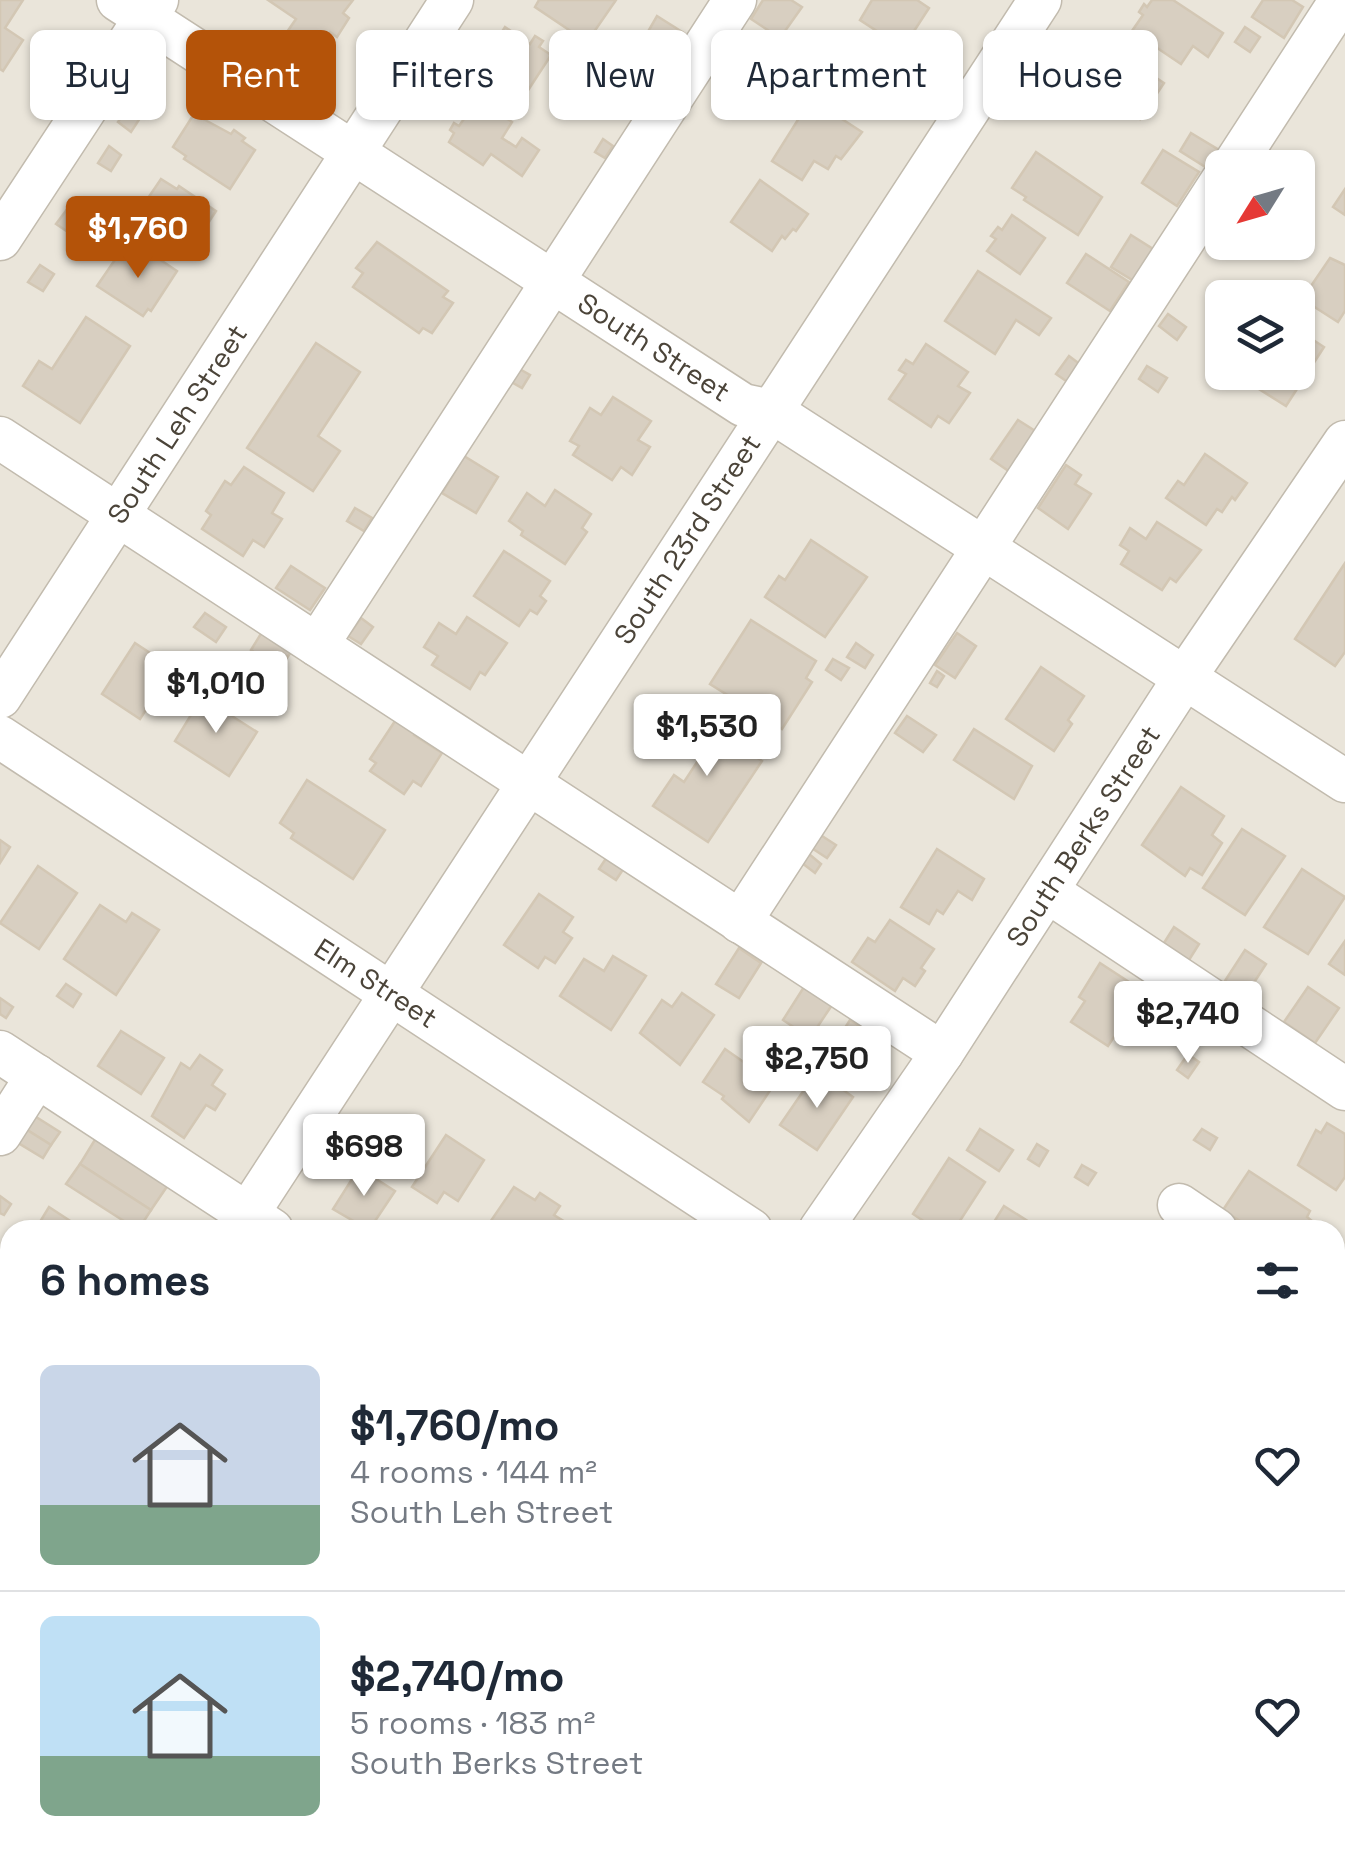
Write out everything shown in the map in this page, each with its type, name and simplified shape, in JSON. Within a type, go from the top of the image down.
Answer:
[{"type":"street","name":"South Leh Street","points":[[0,697],[452,0]]},
{"type":"street","points":[[317,645],[735,0]]},
{"type":"street","name":"South 23rd Street","points":[[255,1220],[391,993],[1040,0]]},
{"type":"street","points":[[1244,150],[1341,0]]},
{"type":"street","name":"South Street","points":[[140,6],[353,153],[743,405],[770,411],[1345,781]]},
{"type":"street","points":[[0,239],[140,6]]},
{"type":"street","points":[[740,922],[1205,208]]},
{"type":"street","points":[[0,438],[942,1053]]},
{"type":"street","name":"South Berks Street","points":[[827,1220],[942,1053],[1185,677],[1339,462]]},
{"type":"street","name":"Elm Street","points":[[0,737],[736,1220]]},
{"type":"street","points":[[1048,891],[1345,1088]]},
{"type":"street","points":[[0,1052],[245,1220]]},
{"type":"street","points":[[0,1134],[37,1076]]},
{"type":"street","points":[[1179,1206],[1201,1220]]},
{"type":"shaded area","points":[[0,0],[1345,0],[1345,1220],[0,1220]]},
{"type":"building","points":[[0,0],[23,0],[5,28],[23,40],[3,71],[0,69]]},
{"type":"building","points":[[268,0],[353,0],[343,13],[349,18],[337,37],[336,30],[288,30],[296,19]]},
{"type":"building","points":[[539,0],[616,0],[595,30],[569,30],[535,7]]},
{"type":"building","points":[[763,0],[791,0],[802,7],[786,30],[768,30],[751,19]]},
{"type":"building","points":[[872,0],[917,0],[929,8],[915,30],[875,30],[860,20]]},
{"type":"building","points":[[1152,0],[1173,0],[1223,33],[1208,57],[1193,46],[1181,64],[1158,49],[1158,30],[1133,30],[1143,15],[1139,12],[1144,4],[1147,7]]},
{"type":"building","points":[[1263,0],[1292,0],[1303,7],[1284,38],[1252,17]]},
{"type":"building","points":[[657,16],[679,30],[649,30]]},
{"type":"building","points":[[1245,27],[1260,37],[1250,52],[1235,42]]},
{"type":"building","points":[[535,36],[543,41],[539,47],[549,58],[529,89],[529,43]]},
{"type":"building","points":[[119,120],[139,120],[131,132]]},
{"type":"building","points":[[190,120],[205,120],[231,134],[234,130],[255,150],[230,189],[184,159],[186,156],[173,147]]},
{"type":"building","points":[[463,120],[509,120],[512,122],[502,138],[516,147],[522,138],[539,150],[522,176],[491,154],[483,165],[449,142],[454,123],[459,126]]},
{"type":"building","points":[[798,120],[843,120],[862,132],[841,159],[836,156],[828,169],[814,161],[802,180],[772,161]]},
{"type":"building","points":[[1191,133],[1219,150],[1205,150],[1205,167],[1180,151]]},
{"type":"building","points":[[603,139],[613,146],[605,158],[595,152]]},
{"type":"building","points":[[109,146],[121,155],[111,171],[98,163]]},
{"type":"building","points":[[1163,150],[1199,172],[1177,206],[1142,183]]},
{"type":"building","points":[[1036,152],[1102,197],[1078,235],[1012,188]]},
{"type":"building","points":[[161,179],[177,189],[179,186],[216,211],[185,258],[147,233],[157,218],[142,207]]},
{"type":"building","points":[[760,180],[808,214],[796,231],[793,229],[785,239],[782,236],[772,251],[731,222]]},
{"type":"building","points":[[1345,189],[1345,215],[1333,207]]},
{"type":"building","points":[[82,200],[95,208],[89,218],[75,209]]},
{"type":"building","points":[[68,208],[79,217],[68,232],[56,224]]},
{"type":"building","points":[[1012,215],[1045,238],[1020,274],[987,251],[996,239],[991,236],[998,227],[1002,230]]},
{"type":"building","points":[[1131,235],[1161,254],[1142,286],[1111,267]]},
{"type":"building","points":[[377,242],[448,291],[443,297],[453,303],[432,333],[423,328],[419,333],[353,287],[363,273],[356,268]]},
{"type":"building","points":[[144,249],[177,271],[151,311],[148,309],[143,316],[97,286],[121,251],[136,260]]},
{"type":"building","points":[[1086,254],[1129,282],[1110,311],[1067,283]]},
{"type":"building","points":[[1330,258],[1345,265],[1345,311],[1338,322],[1315,307],[1315,280]]},
{"type":"building","points":[[40,265],[54,274],[43,291],[28,282]]},
{"type":"building","points":[[978,271],[1051,318],[1039,335],[1016,320],[995,354],[945,321]]},
{"type":"building","points":[[1168,314],[1186,327],[1177,340],[1159,326]]},
{"type":"building","points":[[86,317],[130,346],[80,423],[23,386],[39,361],[52,369]]},
{"type":"building","points":[[1315,341],[1324,347],[1315,361]]},
{"type":"building","points":[[316,343],[360,372],[318,436],[340,451],[313,491],[247,448]]},
{"type":"building","points":[[926,344],[968,372],[958,386],[970,393],[949,423],[938,416],[931,427],[889,399],[906,374],[899,370],[906,360],[913,364]]},
{"type":"building","points":[[1069,356],[1081,365],[1069,383],[1056,374]]},
{"type":"building","points":[[1147,366],[1167,378],[1158,392],[1139,379]]},
{"type":"building","points":[[516,367],[530,375],[522,388],[508,380]]},
{"type":"building","points":[[1261,390],[1296,390],[1286,406]]},
{"type":"building","points":[[613,397],[651,421],[638,440],[650,447],[632,475],[621,467],[612,480],[573,455],[579,446],[570,441],[590,408],[601,415]]},
{"type":"building","points":[[1018,420],[1037,432],[1010,472],[991,459]]},
{"type":"building","points":[[1205,454],[1247,483],[1222,512],[1217,509],[1206,525],[1166,498],[1178,481],[1184,485]]},
{"type":"building","points":[[464,456],[498,477],[476,513],[442,493]]},
{"type":"building","points":[[1066,465],[1081,475],[1075,484],[1091,494],[1068,529],[1038,508]]},
{"type":"building","points":[[244,467],[284,493],[272,513],[282,519],[264,547],[253,540],[243,556],[202,529],[211,515],[206,511],[225,481],[231,485]]},
{"type":"building","points":[[555,490],[591,514],[582,528],[587,532],[565,564],[521,535],[523,531],[509,521],[527,493],[545,506]]},
{"type":"building","points":[[355,508],[372,518],[364,531],[347,521]]},
{"type":"building","points":[[1157,522],[1201,550],[1176,582],[1170,578],[1162,590],[1121,564],[1129,551],[1120,545],[1130,528],[1146,539]]},
{"type":"building","points":[[811,540],[867,577],[825,637],[765,597],[779,576],[785,580]]},
{"type":"building","points":[[504,551],[550,581],[540,596],[546,601],[537,614],[530,610],[519,626],[474,596]]},
{"type":"building","points":[[1345,563],[1345,652],[1335,666],[1295,639]]},
{"type":"building","points":[[291,566],[325,588],[310,610],[276,588]]},
{"type":"building","points":[[205,613],[226,627],[216,642],[194,627]]},
{"type":"building","points":[[467,617],[507,643],[470,689],[432,665],[438,656],[424,647],[439,623],[456,634]]},
{"type":"building","points":[[361,618],[373,627],[361,644],[348,636]]},
{"type":"building","points":[[751,620],[816,661],[806,678],[812,682],[782,729],[710,684]]},
{"type":"building","points":[[262,632],[291,652],[279,669],[251,650]]},
{"type":"building","points":[[957,633],[976,646],[955,678],[935,665]]},
{"type":"building","points":[[135,643],[173,668],[140,719],[102,694]]},
{"type":"building","points":[[856,643],[873,655],[865,668],[847,657]]},
{"type":"building","points":[[833,659],[849,668],[841,680],[826,670]]},
{"type":"building","points":[[1041,667],[1084,696],[1054,751],[1006,719]]},
{"type":"building","points":[[937,671],[944,676],[937,687],[930,683]]},
{"type":"building","points":[[202,697],[257,732],[229,776],[175,741]]},
{"type":"building","points":[[689,712],[762,761],[708,842],[653,806],[674,775],[684,782],[701,756],[673,737]]},
{"type":"building","points":[[907,716],[936,735],[923,752],[895,733]]},
{"type":"building","points":[[397,718],[442,753],[421,786],[413,781],[404,794],[370,771],[376,763],[370,759]]},
{"type":"building","points":[[974,729],[1032,766],[1014,799],[954,760]]},
{"type":"building","points":[[307,780],[385,830],[353,879],[291,838],[294,833],[280,823]]},
{"type":"building","points":[[1181,787],[1224,816],[1212,835],[1222,843],[1202,875],[1190,868],[1185,876],[1142,845]]},
{"type":"building","points":[[1242,829],[1285,856],[1245,915],[1203,888]]},
{"type":"building","points":[[819,834],[836,845],[827,858],[810,847]]},
{"type":"building","points":[[0,840],[10,847],[0,863]]},
{"type":"building","points":[[937,849],[984,879],[972,900],[958,891],[943,914],[937,910],[929,924],[901,907]]},
{"type":"building","points":[[609,854],[626,865],[616,880],[599,869]]},
{"type":"building","points":[[809,854],[821,864],[815,873],[802,863]]},
{"type":"building","points":[[38,866],[77,893],[39,949],[0,923]]},
{"type":"building","points":[[1302,869],[1345,897],[1308,954],[1264,927]]},
{"type":"building","points":[[539,894],[573,917],[563,932],[572,938],[555,963],[545,957],[538,968],[504,945]]},
{"type":"building","points":[[100,905],[126,922],[132,913],[159,930],[116,995],[64,959]]},
{"type":"building","points":[[890,920],[934,949],[915,986],[903,978],[895,991],[852,962],[868,938],[875,942]]},
{"type":"building","points":[[1174,927],[1199,944],[1189,960],[1164,943]]},
{"type":"building","points":[[1345,941],[1345,975],[1329,964]]},
{"type":"building","points":[[739,948],[761,963],[739,998],[716,984]]},
{"type":"building","points":[[1245,950],[1266,964],[1244,998],[1223,984]]},
{"type":"building","points":[[613,956],[646,976],[611,1030],[560,996],[584,959],[604,971]]},
{"type":"building","points":[[1100,963],[1149,995],[1137,1014],[1131,1011],[1108,1046],[1071,1022],[1085,1001],[1079,997]]},
{"type":"building","points":[[66,984],[81,994],[73,1007],[57,996]]},
{"type":"building","points":[[804,987],[832,1005],[810,1038],[783,1020]]},
{"type":"building","points":[[1308,987],[1339,1008],[1315,1043],[1284,1022]]},
{"type":"building","points":[[682,993],[714,1015],[680,1065],[640,1033],[662,1000],[672,1007]]},
{"type":"building","points":[[0,998],[13,1007],[6,1018],[0,1014]]},
{"type":"building","points":[[850,1020],[880,1039],[867,1058],[838,1039]]},
{"type":"building","points":[[121,1031],[164,1058],[141,1094],[98,1066]]},
{"type":"building","points":[[756,1046],[780,1064],[769,1079],[775,1083],[749,1122],[722,1099],[724,1096],[703,1082],[725,1049],[745,1063]]},
{"type":"building","points":[[1188,1054],[1199,1062],[1188,1078],[1177,1070]]},
{"type":"building","points":[[200,1055],[222,1070],[212,1085],[225,1094],[215,1110],[206,1105],[184,1138],[152,1116],[181,1063],[190,1069]]},
{"type":"building","points":[[817,1071],[853,1097],[817,1150],[780,1125]]},
{"type":"building","points":[[33,1115],[60,1132],[51,1145],[24,1128]]},
{"type":"building","points":[[1327,1123],[1345,1134],[1345,1177],[1336,1190],[1298,1165],[1316,1130],[1321,1133]]},
{"type":"building","points":[[24,1128],[51,1145],[43,1158],[15,1141]]},
{"type":"building","points":[[980,1129],[1013,1150],[999,1171],[967,1150]]},
{"type":"building","points":[[1202,1129],[1217,1138],[1210,1150],[1194,1140]]},
{"type":"building","points":[[446,1135],[484,1160],[458,1201],[444,1192],[437,1203],[412,1187]]},
{"type":"building","points":[[96,1138],[168,1185],[151,1210],[80,1164]]},
{"type":"building","points":[[1037,1144],[1048,1151],[1039,1166],[1028,1159]]},
{"type":"building","points":[[949,1158],[985,1182],[960,1220],[922,1220],[913,1214]]},
{"type":"building","points":[[80,1164],[151,1210],[144,1220],[122,1220],[66,1184]]},
{"type":"building","points":[[1082,1165],[1096,1173],[1088,1185],[1075,1177]]},
{"type":"building","points":[[359,1168],[395,1191],[376,1220],[352,1220],[333,1209]]},
{"type":"building","points":[[1249,1171],[1310,1211],[1307,1217],[1311,1220],[1238,1220],[1223,1210]]},
{"type":"building","points":[[514,1187],[535,1200],[540,1193],[560,1206],[554,1215],[562,1220],[491,1220]]},
{"type":"building","points":[[0,1196],[11,1204],[4,1215],[0,1213]]},
{"type":"building","points":[[1004,1206],[1026,1220],[995,1220]]},
{"type":"building","points":[[49,1207],[69,1220],[41,1220]]}]
